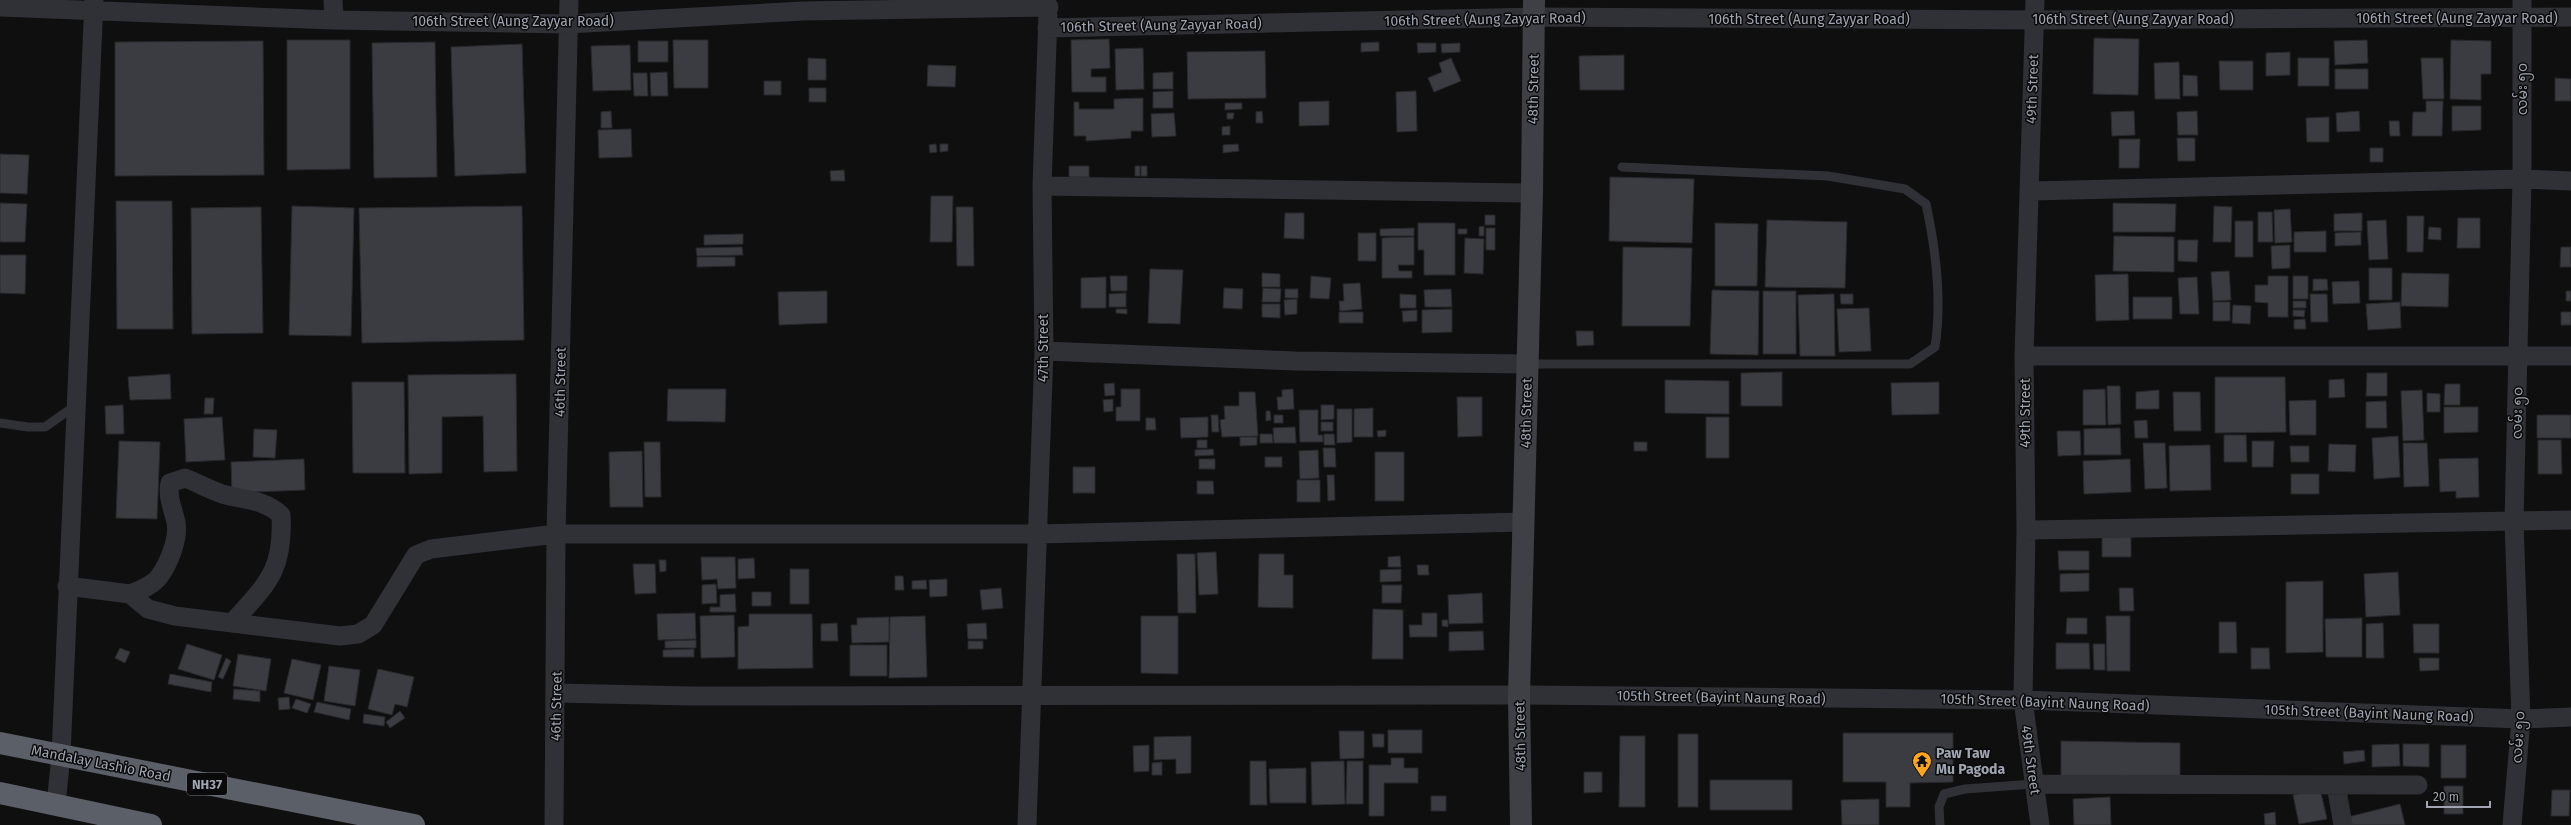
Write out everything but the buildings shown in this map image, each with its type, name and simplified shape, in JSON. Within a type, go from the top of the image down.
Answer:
[{"type":"highway","name":"Mandalay Lashio Road","points":[[0,743],[414,825]]},
{"type":"highway","points":[[0,793],[151,825]]},
{"type":"main road","name":"48th Street","points":[[1521,825],[1519,695],[1532,193],[1534,9]]},
{"type":"street","points":[[333,0],[334,20]]},
{"type":"street","name":"46th Street","points":[[554,825],[556,534],[569,0]]},
{"type":"street","name":"49th Street","points":[[2035,0],[2024,356],[2026,530],[2023,700],[2040,825]]},
{"type":"street","name":"106th Street (Aung Zayyar Road)","points":[[0,7],[94,5],[334,20],[568,24],[803,11],[1049,3]]},
{"type":"street","name":"47th Street","points":[[1027,825],[1044,351],[1042,186],[1049,3]]},
{"type":"street","points":[[56,805],[61,755],[67,586],[94,5]]},
{"type":"street","name":"106th Street (Aung Zayyar Road)","points":[[1048,28],[1534,9],[2034,20],[2522,9],[2571,17]]},
{"type":"street","name":"လမ်း ၅၀","points":[[2512,825],[2521,719],[2514,522],[2522,179],[2522,9]]},
{"type":"street","points":[[2029,191],[2522,179],[2571,181]]},
{"type":"street","points":[[1042,186],[1532,193]]},
{"type":"street","points":[[1044,351],[1295,361],[1527,364]]},
{"type":"street","points":[[2024,356],[2571,356]]},
{"type":"street","points":[[67,586],[130,594],[146,588],[159,578],[173,549],[176,524],[168,492],[170,483],[185,478],[224,495],[260,502],[273,508],[281,515],[282,541],[275,568],[268,584],[232,623]]},
{"type":"street","points":[[2026,530],[2571,520]]},
{"type":"street","points":[[130,594],[148,609],[159,613],[340,636],[358,634],[373,624],[416,555],[431,549],[556,534],[1038,534],[1524,522]]},
{"type":"street","name":"105th Street (Bayint Naung Road)","points":[[556,693],[691,696],[1519,695],[2023,700],[2521,719],[2571,717]]},
{"type":"street","points":[[2034,784],[2418,785]]},
{"type":"street","points":[[2336,785],[2343,825]]},
{"type":"lane","points":[[1527,364],[1910,364],[1935,347],[1939,322],[1932,229],[1926,204],[1905,189],[1828,176],[1622,167]]},
{"type":"lane","points":[[0,423],[28,427],[45,427],[76,405]]},
{"type":"lane","points":[[1940,825],[1939,807],[1944,794],[1966,789],[2034,784]]},
{"type":"place","name":"Paw Taw Mu Pagoda","points":[[1922,778]]}]
